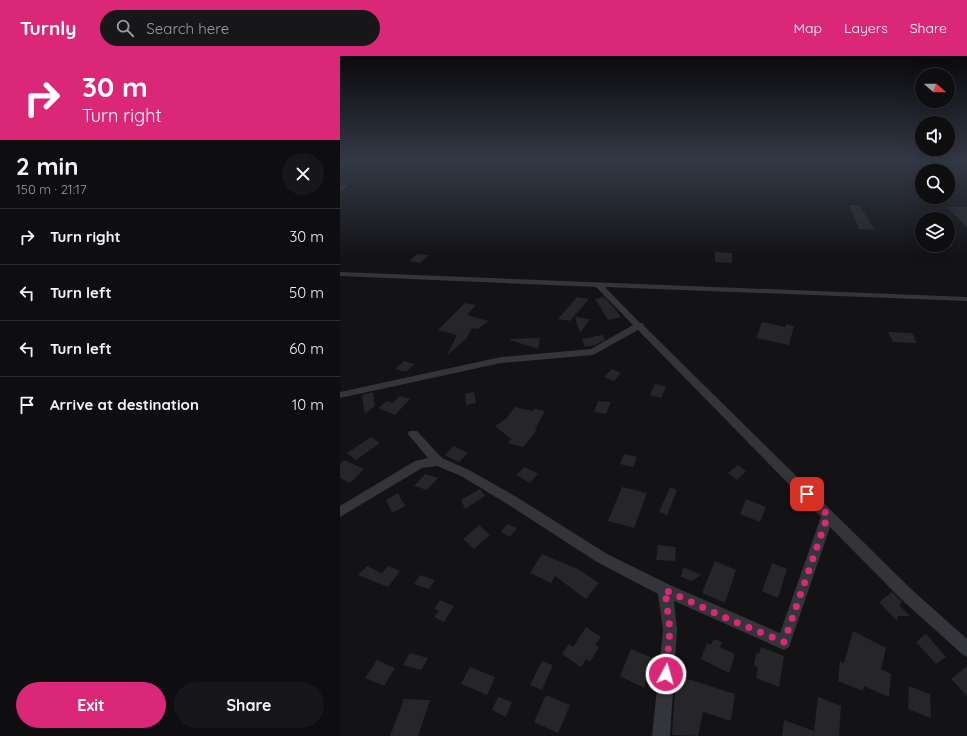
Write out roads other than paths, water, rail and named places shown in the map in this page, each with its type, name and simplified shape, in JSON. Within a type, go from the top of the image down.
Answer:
[{"type":"street","points":[[340,274],[967,299]]},
{"type":"street","points":[[599,285],[640,325],[680,369],[709,396],[906,594],[967,650]]},
{"type":"street","points":[[340,395],[501,360],[593,352],[640,325]]},
{"type":"street","points":[[413,434],[438,461],[465,473],[516,503],[602,558],[665,590],[726,618],[784,642],[828,515]]},
{"type":"street","points":[[340,512],[419,464],[438,461]]},
{"type":"street","points":[[661,736],[670,630],[665,590]]}]
